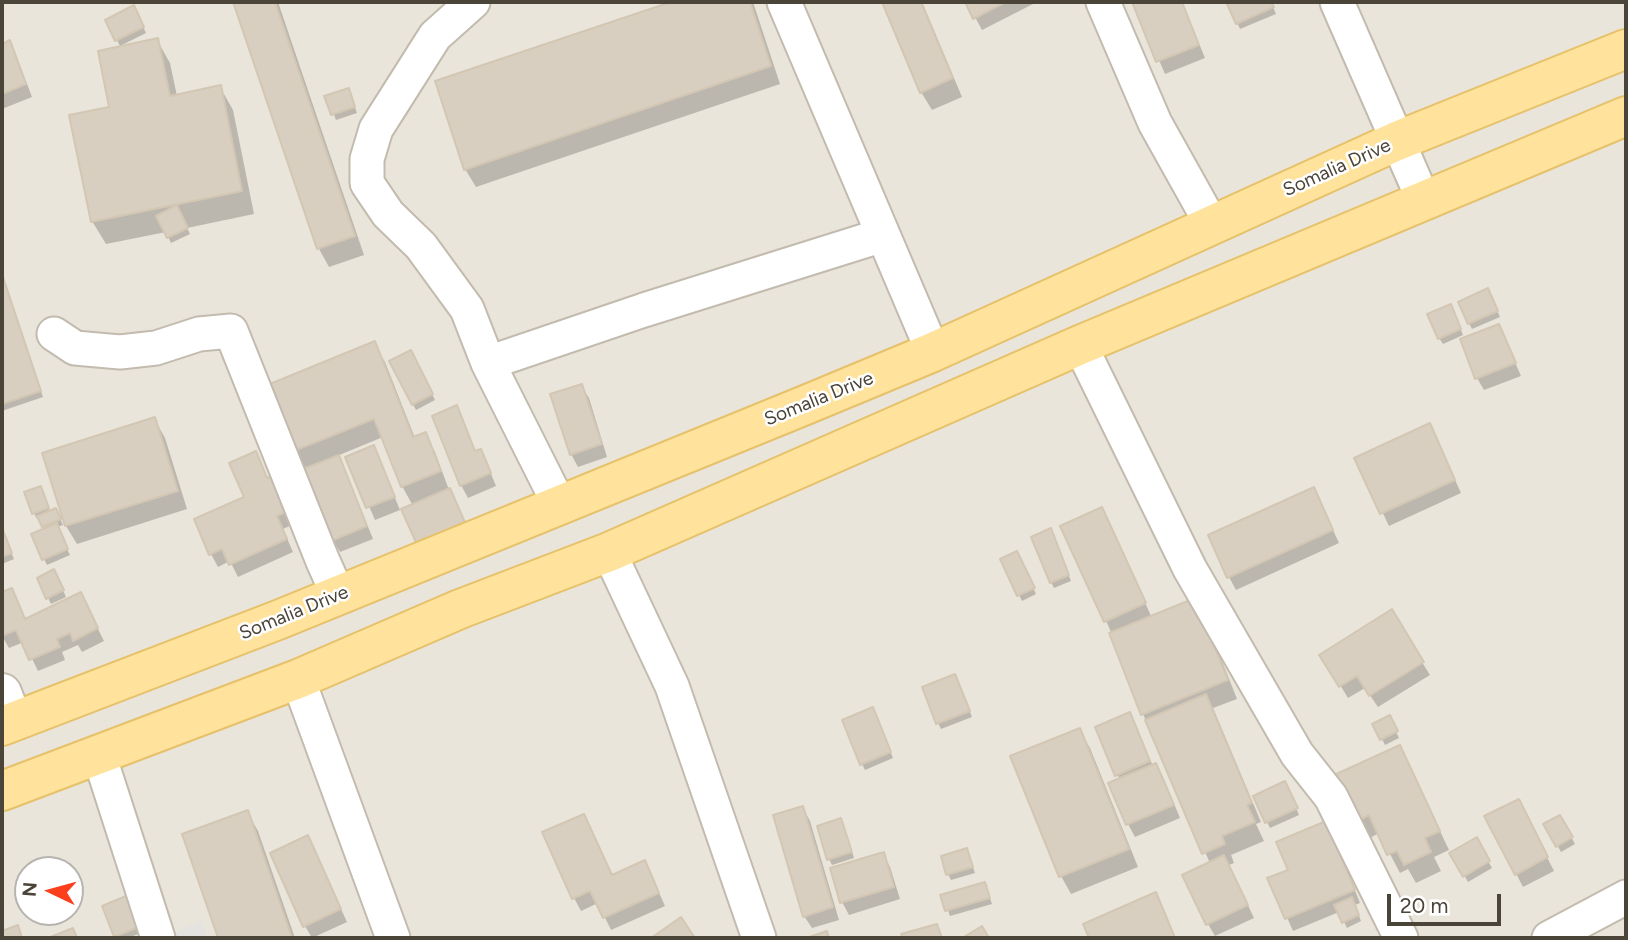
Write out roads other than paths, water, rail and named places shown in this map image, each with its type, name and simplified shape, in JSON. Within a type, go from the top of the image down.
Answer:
[{"type":"main road","name":"Somalia Drive","points":[[6,713],[338,595],[933,352],[1397,141],[1626,49]]},
{"type":"main road","points":[[2,791],[298,679],[460,609],[609,552],[1080,345],[1626,116]]},
{"type":"street","points":[[473,2],[435,36],[376,130],[367,159],[367,183],[388,214],[421,246],[467,309],[488,363],[559,504]]},
{"type":"street","points":[[784,2],[933,352]]},
{"type":"street","points":[[1103,2],[1155,123],[1212,225]]},
{"type":"street","points":[[1337,2],[1423,199]]},
{"type":"street","points":[[488,363],[644,310],[883,235]]},
{"type":"street","points":[[54,334],[75,348],[120,352],[156,348],[200,334],[231,331],[338,595]]},
{"type":"street","points":[[1080,345],[1190,569],[1297,754],[1331,797],[1401,938]]},
{"type":"street","points":[[609,552],[672,685],[759,938]]},
{"type":"street","points":[[298,679],[393,938]]},
{"type":"street","points":[[99,755],[158,938]]},
{"type":"street","points":[[1549,938],[1626,897]]}]
